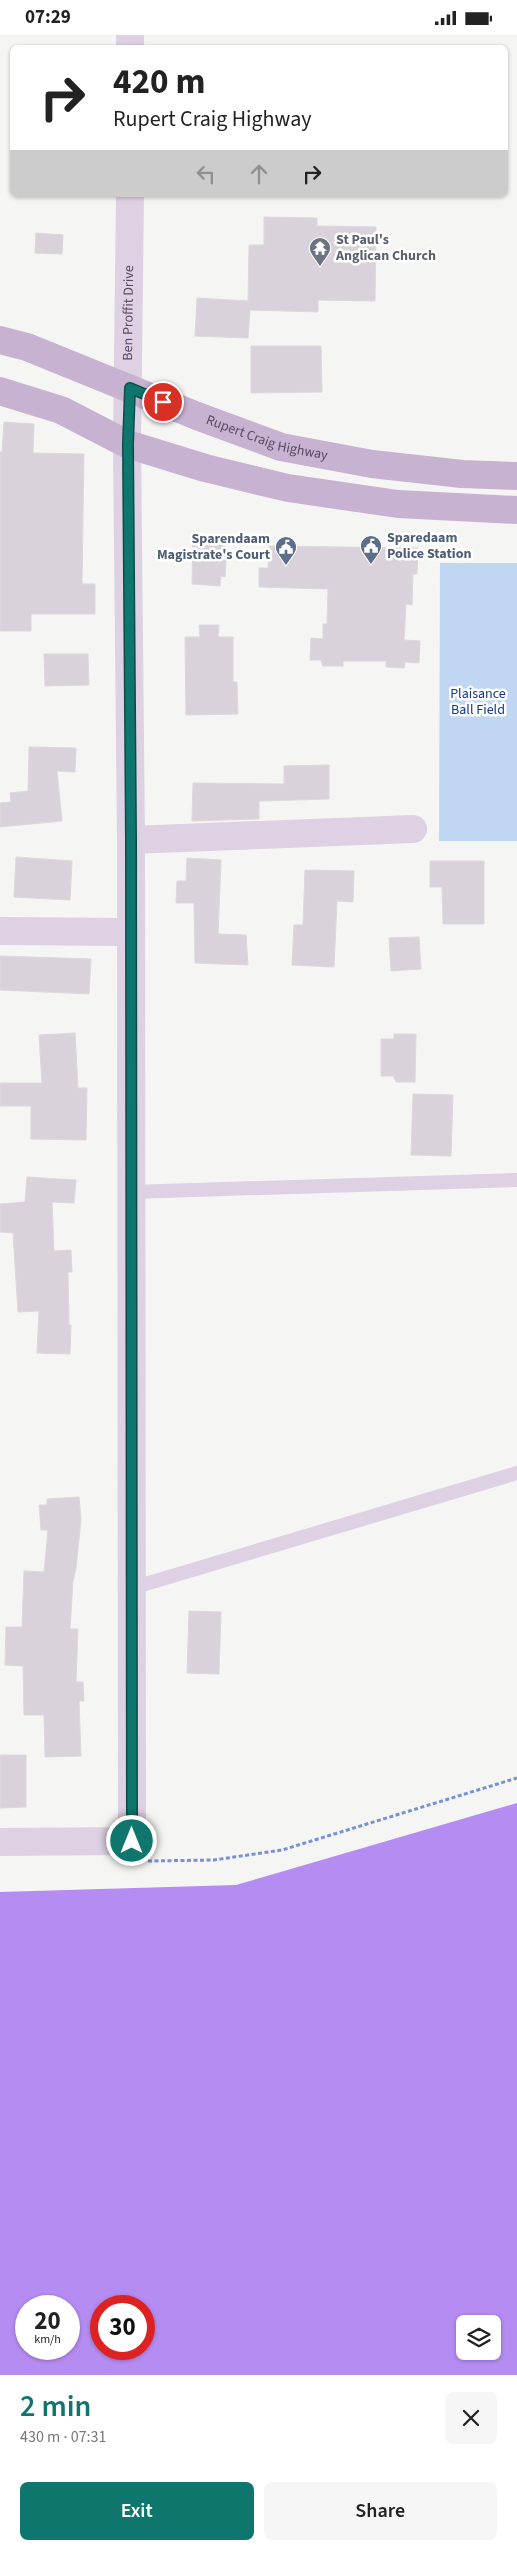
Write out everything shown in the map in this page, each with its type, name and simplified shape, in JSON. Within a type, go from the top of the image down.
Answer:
[{"type":"main road","name":"Rupert Craig Highway","points":[[0,341],[28,347],[196,416],[281,447],[372,464],[462,474],[517,476]]},
{"type":"main road","points":[[0,391],[62,410],[128,444],[205,468],[288,488],[398,504],[517,510]]},
{"type":"street","name":"Ben Proffit Drive","points":[[0,1842],[132,1841],[131,840],[128,444],[130,388],[130,197]]},
{"type":"street","points":[[131,840],[414,829]]},
{"type":"street","points":[[0,931],[131,932]]},
{"type":"lane","points":[[131,1192],[517,1181]]},
{"type":"lane","points":[[132,1588],[517,1473]]},
{"type":"path","points":[[214,1860],[282,1850],[517,1778]]},
{"type":"green space","name":"Plaisance Ball Field","points":[[440,563],[517,563],[517,841],[439,841]]},
{"type":"shaded area","points":[[517,1803],[517,2375],[0,2375],[0,1892],[236,1885]]},
{"type":"building","name":"St Paul's Anglican Church","points":[[264,217],[317,218],[317,226],[376,227],[375,301],[318,300],[318,312],[250,310],[248,338],[195,336],[197,298],[248,301],[249,245],[264,245]]},
{"type":"building","points":[[36,233],[63,235],[62,254],[35,253]]},
{"type":"building","points":[[251,346],[321,346],[322,392],[251,393]]},
{"type":"building","points":[[4,422],[34,424],[33,453],[84,454],[82,584],[95,584],[95,614],[31,614],[31,631],[0,631],[0,452],[2,452]]},
{"type":"building","points":[[193,534],[224,537],[223,547],[227,547],[225,577],[221,576],[220,586],[192,584]]},
{"type":"building","points":[[269,546],[418,548],[417,574],[413,574],[412,605],[406,604],[404,640],[420,641],[419,663],[405,662],[404,668],[386,667],[386,661],[343,661],[343,666],[323,666],[321,660],[310,660],[311,638],[323,639],[323,624],[327,624],[328,589],[259,587],[259,568],[268,568]]},
{"type":"building","points":[[199,625],[219,625],[218,637],[233,637],[233,682],[237,682],[238,714],[186,715],[185,637],[200,637]]},
{"type":"building","points":[[44,654],[88,654],[89,685],[45,686]]},
{"type":"building","points":[[29,747],[76,748],[75,772],[57,771],[62,821],[0,827],[0,803],[11,802],[10,793],[28,791]]},
{"type":"building","points":[[329,765],[329,799],[259,801],[259,819],[192,821],[193,783],[284,784],[284,766]]},
{"type":"building","points":[[16,857],[72,861],[70,900],[14,897]]},
{"type":"building","points":[[187,858],[221,860],[218,934],[246,935],[248,965],[195,963],[194,903],[176,903],[177,881],[186,881]]},
{"type":"building","points":[[430,861],[484,861],[484,924],[443,924],[442,887],[430,887]]},
{"type":"building","points":[[305,870],[354,871],[353,902],[337,901],[334,967],[292,965],[294,925],[303,925]]},
{"type":"building","points":[[419,937],[421,969],[391,971],[389,938]]},
{"type":"building","points":[[0,956],[91,959],[89,994],[0,990]]},
{"type":"building","points":[[75,1033],[78,1088],[87,1088],[86,1140],[31,1139],[31,1106],[0,1106],[0,1083],[42,1083],[39,1035]]},
{"type":"building","points":[[394,1034],[416,1034],[415,1082],[396,1082],[393,1076],[381,1076],[381,1039],[394,1039]]},
{"type":"building","points":[[413,1094],[453,1095],[451,1156],[411,1155]]},
{"type":"building","points":[[27,1177],[76,1180],[74,1203],[52,1202],[54,1251],[71,1250],[72,1272],[68,1272],[69,1325],[71,1325],[70,1354],[37,1353],[39,1311],[18,1312],[13,1233],[0,1232],[0,1204],[25,1202]]},
{"type":"building","points":[[79,1497],[81,1520],[73,1581],[70,1629],[78,1629],[76,1682],[83,1682],[84,1701],[79,1701],[81,1756],[45,1757],[44,1715],[24,1715],[23,1666],[5,1665],[6,1627],[22,1627],[24,1571],[44,1572],[48,1530],[41,1530],[39,1505],[47,1505],[47,1499]]},
{"type":"building","points":[[189,1611],[221,1612],[219,1674],[187,1673]]},
{"type":"building","points":[[0,1755],[26,1755],[26,1807],[0,1808]]},
{"type":"place","name":"St Paul's Anglican Church","points":[[320,267]]},
{"type":"place","name":"Sparedaam Police Station","points":[[371,565]]},
{"type":"place","name":"Sparendaam Magistrate's Court","points":[[286,566]]},
{"type":"route","points":[[132,1841],[131,840],[128,444],[130,388],[163,402]]}]
